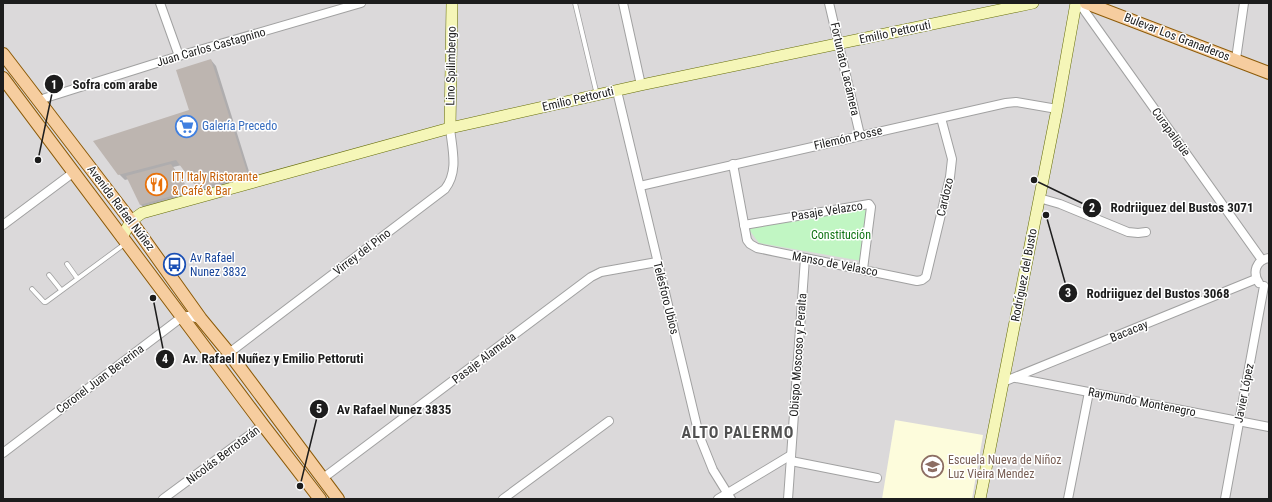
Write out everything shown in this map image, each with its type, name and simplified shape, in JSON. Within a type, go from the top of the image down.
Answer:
[{"type":"main road","name":"Lino Spilimbergo","points":[[450,128],[452,3]]},
{"type":"main road","name":"Emilio Pettoruti","points":[[130,221],[142,213],[450,128],[640,85],[1033,3]]},
{"type":"main road","name":"Rodríguez del Busto","points":[[980,499],[1057,109],[1076,3]]},
{"type":"main road","name":"Bulevar Los Granaderos","points":[[1086,3],[1236,59],[1269,73]]},
{"type":"main road","name":"Avenida Rafael Núñez","points":[[3,54],[338,499]]},
{"type":"main road","name":"Avenida Rafael Núñez","points":[[5,84],[74,172],[320,499]]},
{"type":"main road","points":[[124,240],[130,221]]},
{"type":"street","points":[[160,3],[179,56]]},
{"type":"street","name":"Juan Carlos Castagnino","points":[[39,100],[344,5],[361,3]]},
{"type":"street","points":[[623,3],[640,85]]},
{"type":"street","name":"Fortunato Lacámera","points":[[829,3],[840,44],[860,135]]},
{"type":"street","name":"Curapaligüe","points":[[1079,3],[1266,259]]},
{"type":"street","points":[[1236,59],[1244,3]]},
{"type":"street","name":"Telésforo Ubios","points":[[617,91],[657,262],[700,435],[713,470],[729,496]]},
{"type":"street","name":"Filemón Posse","points":[[640,186],[1006,103],[1016,102],[1057,109]]},
{"type":"street","name":"Cardozo","points":[[926,277],[952,159],[941,118]]},
{"type":"street","name":"Virrey del Pino","points":[[228,353],[445,189],[451,182],[454,174],[450,128]]},
{"type":"street","points":[[733,164],[744,225]]},
{"type":"street","points":[[3,225],[74,172]]},
{"type":"street","points":[[1039,198],[1060,204],[1128,232],[1146,232]]},
{"type":"street","name":"Pasaje Velazco","points":[[744,225],[868,204],[871,207],[863,269]]},
{"type":"street","name":"Manso de Velasco","points":[[744,225],[747,240],[750,244],[757,248],[917,281],[926,277]]},
{"type":"street","name":"Obispo Moscoso y Peralta","points":[[788,499],[805,258]]},
{"type":"street","points":[[1266,259],[1259,263],[1255,270],[1256,279],[1267,287]]},
{"type":"street","name":"Pasaje Alameda","points":[[322,479],[592,277],[601,272],[657,262]]},
{"type":"street","name":"Bacacay","points":[[1002,382],[1256,279]]},
{"type":"street","name":"Javier López","points":[[1225,499],[1239,421],[1267,287]]},
{"type":"street","points":[[182,317],[188,316],[201,319]]},
{"type":"street","name":"Coronel Juan Beverina","points":[[3,453],[182,317]]},
{"type":"street","name":"Raymundo Montenegro","points":[[1015,377],[1269,427]]},
{"type":"street","points":[[1068,499],[1089,392]]},
{"type":"street","points":[[503,499],[609,421]]},
{"type":"street","name":"Nicolás Berrotarán","points":[[163,499],[263,425]]},
{"type":"street","points":[[718,499],[729,496],[791,458],[877,478]]},
{"type":"lane","points":[[575,3],[597,95]]},
{"type":"lane","points":[[32,289],[44,302],[46,302],[124,240]]},
{"type":"lane","points":[[67,264],[77,278]]},
{"type":"lane","points":[[49,275],[61,290]]},
{"type":"shaded area","points":[[3,3],[1269,3],[1269,499],[3,499]]},
{"type":"shaded area","name":"Escuela Nueva de Niñoz Luz Vieira Mendez","points":[[895,420],[983,435],[972,499],[882,499]]},
{"type":"green space","name":"Constitución","points":[[866,209],[862,261],[759,243],[747,227]]},
{"type":"building","name":"Galería Precedo","points":[[211,59],[248,175],[197,188],[176,160],[118,175],[93,141],[189,110],[176,70]]},
{"type":"building","name":"IT! Italy Ristorante & Café & Bar","points":[[171,164],[189,191],[140,205],[126,176]]},
{"type":"place","name":"Galería Precedo","points":[[186,126]]},
{"type":"place","name":"Sofra com arabe","points":[[38,160]]},
{"type":"place","name":"Rodriiguez del Bustos 3071","points":[[1034,180]]},
{"type":"place","name":"IT! Italy Ristorante & Café & Bar","points":[[157,184]]},
{"type":"place","name":"Rodriiguez del Bustos 3068","points":[[1046,215]]},
{"type":"place","name":"Av Rafael Nunez 3832","points":[[174,265]]},
{"type":"place","name":"Av. Rafael Nuñez y Emilio Pettoruti","points":[[153,298]]},
{"type":"place","name":"Escuela Nueva de Niñoz Luz Vieira Mendez","points":[[932,467]]},
{"type":"place","name":"Av Rafael Nunez 3835","points":[[300,486]]},
{"type":"district","name":"ALTO PALERMO","points":[[738,432]]}]
